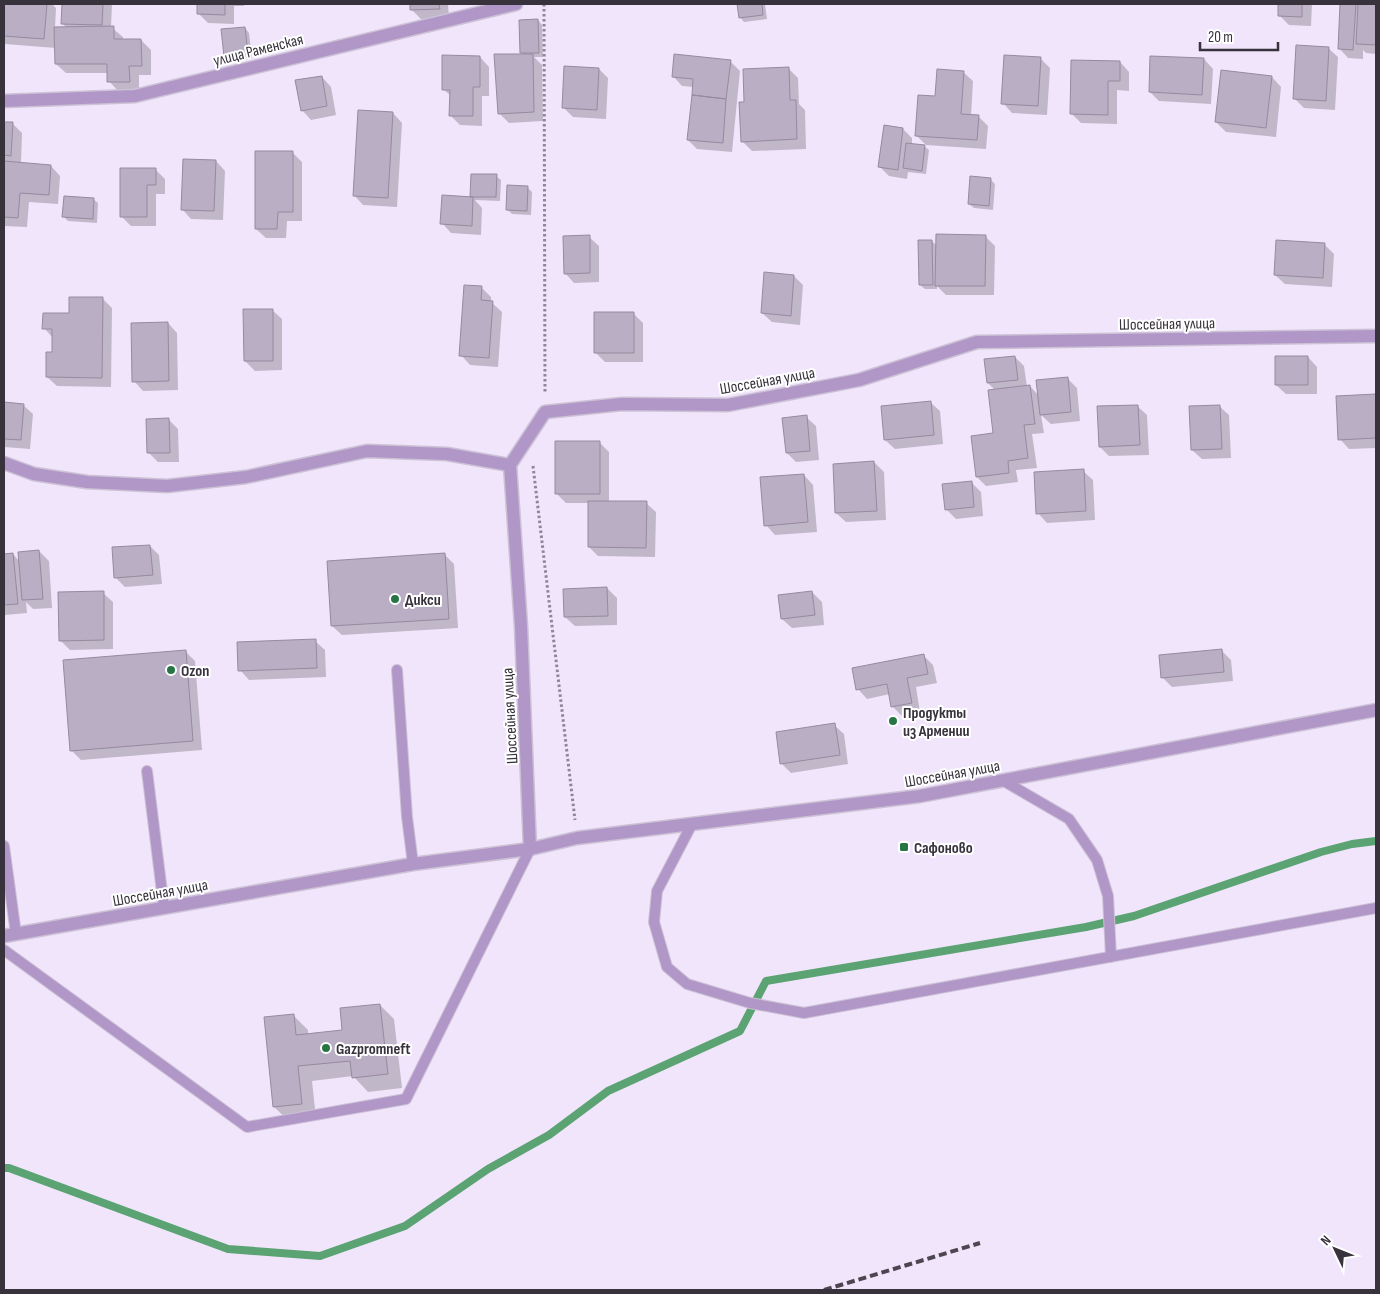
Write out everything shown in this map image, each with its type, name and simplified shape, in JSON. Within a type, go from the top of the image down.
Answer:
[{"type":"street","name":"улица Раменская","points":[[4,101],[135,96],[516,4]]},
{"type":"street","name":"Шоссейная улица","points":[[530,849],[521,626],[510,466],[545,412],[622,404],[728,405],[859,380],[977,342],[1376,336]]},
{"type":"street","points":[[4,463],[34,474],[87,482],[167,486],[246,477],[368,451],[448,454],[510,466]]},
{"type":"street","name":"Шоссейная улица","points":[[10,935],[413,864],[530,849],[577,838],[920,796],[1376,710]]},
{"type":"lane","points":[[397,670],[407,817],[413,864]]},
{"type":"lane","points":[[147,771],[164,908]]},
{"type":"lane","points":[[1002,780],[1069,819],[1097,860],[1108,896],[1112,957]]},
{"type":"lane","points":[[692,824],[657,891],[654,922],[667,967],[687,984],[750,1003],[804,1013],[1376,908]]},
{"type":"lane","points":[[4,846],[10,935]]},
{"type":"lane","points":[[4,950],[247,1127],[406,1099],[530,849]]},
{"type":"building","points":[[4,4],[47,4],[44,39],[4,36]]},
{"type":"building","points":[[62,4],[103,4],[102,25],[61,24]]},
{"type":"building","points":[[197,4],[225,4],[225,15],[197,14]]},
{"type":"building","points":[[410,4],[439,4],[440,9],[410,10]]},
{"type":"building","points":[[737,4],[762,4],[763,15],[739,18]]},
{"type":"building","points":[[1278,4],[1302,4],[1302,17],[1278,16]]},
{"type":"building","points":[[1340,4],[1356,4],[1353,50],[1338,49]]},
{"type":"building","points":[[1358,4],[1376,4],[1376,45],[1356,44]]},
{"type":"building","points":[[538,19],[539,53],[520,53],[519,20]]},
{"type":"building","points":[[114,26],[114,39],[141,39],[142,66],[129,66],[130,82],[107,82],[107,64],[55,64],[54,27]]},
{"type":"building","points":[[245,27],[248,54],[224,56],[221,29]]},
{"type":"building","points":[[1296,45],[1329,47],[1326,101],[1293,99]]},
{"type":"building","points":[[494,54],[533,54],[534,112],[498,114]]},
{"type":"building","points":[[674,54],[731,60],[726,99],[692,95],[693,79],[672,77]]},
{"type":"building","points":[[442,55],[480,56],[480,87],[473,87],[473,116],[449,116],[450,90],[442,90]]},
{"type":"building","points":[[1004,55],[1041,57],[1038,106],[1001,104]]},
{"type":"building","points":[[1150,56],[1204,58],[1202,95],[1149,92]]},
{"type":"building","points":[[1071,60],[1120,61],[1120,81],[1108,81],[1108,115],[1070,114]]},
{"type":"building","points":[[564,66],[599,68],[597,110],[562,108]]},
{"type":"building","points":[[789,67],[790,100],[796,100],[797,139],[741,142],[739,102],[744,102],[743,69]]},
{"type":"building","points":[[937,69],[964,71],[961,114],[979,115],[977,140],[915,136],[918,95],[935,96]]},
{"type":"building","points":[[1221,70],[1272,76],[1266,128],[1215,122]]},
{"type":"building","points":[[322,76],[327,106],[301,111],[295,80]]},
{"type":"building","points":[[692,95],[726,99],[723,143],[687,140]]},
{"type":"building","points":[[358,110],[393,112],[388,198],[353,196]]},
{"type":"building","points":[[4,122],[13,122],[11,156],[4,155]]},
{"type":"building","points":[[884,125],[903,128],[898,170],[878,167]]},
{"type":"building","points":[[906,143],[925,145],[922,171],[903,168]]},
{"type":"building","points":[[255,151],[293,151],[293,212],[278,212],[277,229],[255,229]]},
{"type":"building","points":[[183,159],[216,160],[214,211],[181,210]]},
{"type":"building","points":[[4,161],[51,165],[49,195],[20,193],[18,218],[4,217]]},
{"type":"building","points":[[120,168],[156,168],[156,185],[147,185],[147,217],[120,217]]},
{"type":"building","points":[[471,174],[497,174],[496,197],[470,197]]},
{"type":"building","points":[[970,176],[991,178],[989,206],[968,204]]},
{"type":"building","points":[[507,185],[528,186],[527,211],[506,210]]},
{"type":"building","points":[[442,195],[473,197],[472,226],[440,224]]},
{"type":"building","points":[[64,196],[94,198],[93,219],[62,217]]},
{"type":"building","points":[[936,234],[986,235],[985,286],[935,286]]},
{"type":"building","points":[[590,235],[590,273],[564,274],[563,236]]},
{"type":"building","points":[[918,240],[932,240],[933,285],[919,285]]},
{"type":"building","points":[[1276,240],[1325,243],[1323,278],[1274,275]]},
{"type":"building","points":[[764,272],[794,275],[791,316],[761,313]]},
{"type":"building","points":[[464,285],[482,286],[481,300],[493,301],[489,358],[459,356]]},
{"type":"building","points":[[69,297],[103,297],[102,378],[46,377],[46,352],[52,352],[52,329],[42,329],[43,313],[69,313]]},
{"type":"building","points":[[243,309],[273,309],[273,361],[244,361]]},
{"type":"building","points":[[594,312],[634,312],[634,353],[594,353]]},
{"type":"building","points":[[168,322],[169,381],[132,382],[131,323]]},
{"type":"building","points":[[1015,356],[1018,380],[987,383],[984,359]]},
{"type":"building","points":[[1275,356],[1308,356],[1308,385],[1275,385]]},
{"type":"building","points":[[1068,377],[1071,412],[1040,415],[1036,380]]},
{"type":"building","points":[[1030,385],[1035,424],[1024,425],[1028,458],[1008,461],[1009,473],[976,477],[971,436],[993,433],[988,390]]},
{"type":"building","points":[[1376,394],[1376,438],[1338,440],[1336,396]]},
{"type":"building","points":[[931,401],[934,435],[884,440],[881,406]]},
{"type":"building","points":[[4,402],[24,404],[21,440],[4,439]]},
{"type":"building","points":[[1138,405],[1140,445],[1099,447],[1097,406]]},
{"type":"building","points":[[1220,405],[1222,449],[1191,450],[1189,406]]},
{"type":"building","points":[[807,415],[810,451],[786,453],[782,418]]},
{"type":"building","points":[[169,418],[170,453],[147,453],[146,419]]},
{"type":"building","points":[[555,441],[600,441],[600,494],[555,494]]},
{"type":"building","points":[[874,461],[877,511],[835,513],[833,464]]},
{"type":"building","points":[[1084,469],[1086,511],[1036,514],[1034,472]]},
{"type":"building","points":[[804,474],[808,522],[764,526],[760,477]]},
{"type":"building","points":[[972,481],[974,507],[945,510],[942,484]]},
{"type":"building","points":[[588,501],[647,501],[646,548],[588,547]]},
{"type":"building","points":[[150,545],[153,575],[114,578],[112,547]]},
{"type":"building","points":[[39,550],[43,599],[22,600],[18,552]]},
{"type":"building","points":[[13,553],[18,604],[4,605],[4,554]]},
{"type":"building","points":[[445,553],[449,619],[331,626],[327,561]]},
{"type":"building","points":[[607,587],[608,616],[564,617],[563,589]]},
{"type":"building","points":[[104,591],[104,640],[59,641],[58,592]]},
{"type":"building","points":[[812,591],[815,615],[781,619],[778,595]]},
{"type":"building","points":[[316,639],[317,668],[238,671],[237,642]]},
{"type":"building","points":[[1222,649],[1224,672],[1161,678],[1159,655]]},
{"type":"building","points":[[186,650],[193,741],[70,751],[63,660]]},
{"type":"building","points":[[924,654],[928,674],[907,678],[912,703],[891,707],[887,684],[856,690],[852,668]]},
{"type":"building","points":[[835,723],[840,755],[780,764],[776,732]]},
{"type":"building","name":"Gazpromneft","points":[[380,1004],[388,1074],[352,1078],[350,1061],[298,1066],[302,1104],[273,1107],[264,1017],[294,1014],[296,1035],[342,1030],[340,1008]]},
{"type":"waterway","points":[[4,1168],[9,1168],[228,1249],[320,1256],[405,1226],[488,1169],[549,1135],[608,1091],[740,1031],[766,981],[1086,927],[1134,916],[1321,852],[1352,844],[1376,841]]},
{"type":"railway","points":[[824,1290],[980,1243]]},
{"type":"place","name":"Дикси","points":[[395,599]]},
{"type":"place","name":"Ozon","points":[[171,670]]},
{"type":"place","name":"Продукты из Армении","points":[[893,721]]},
{"type":"place","name":"Сафоново","points":[[904,847]]},
{"type":"place","name":"Gazpromneft","points":[[326,1048]]}]
